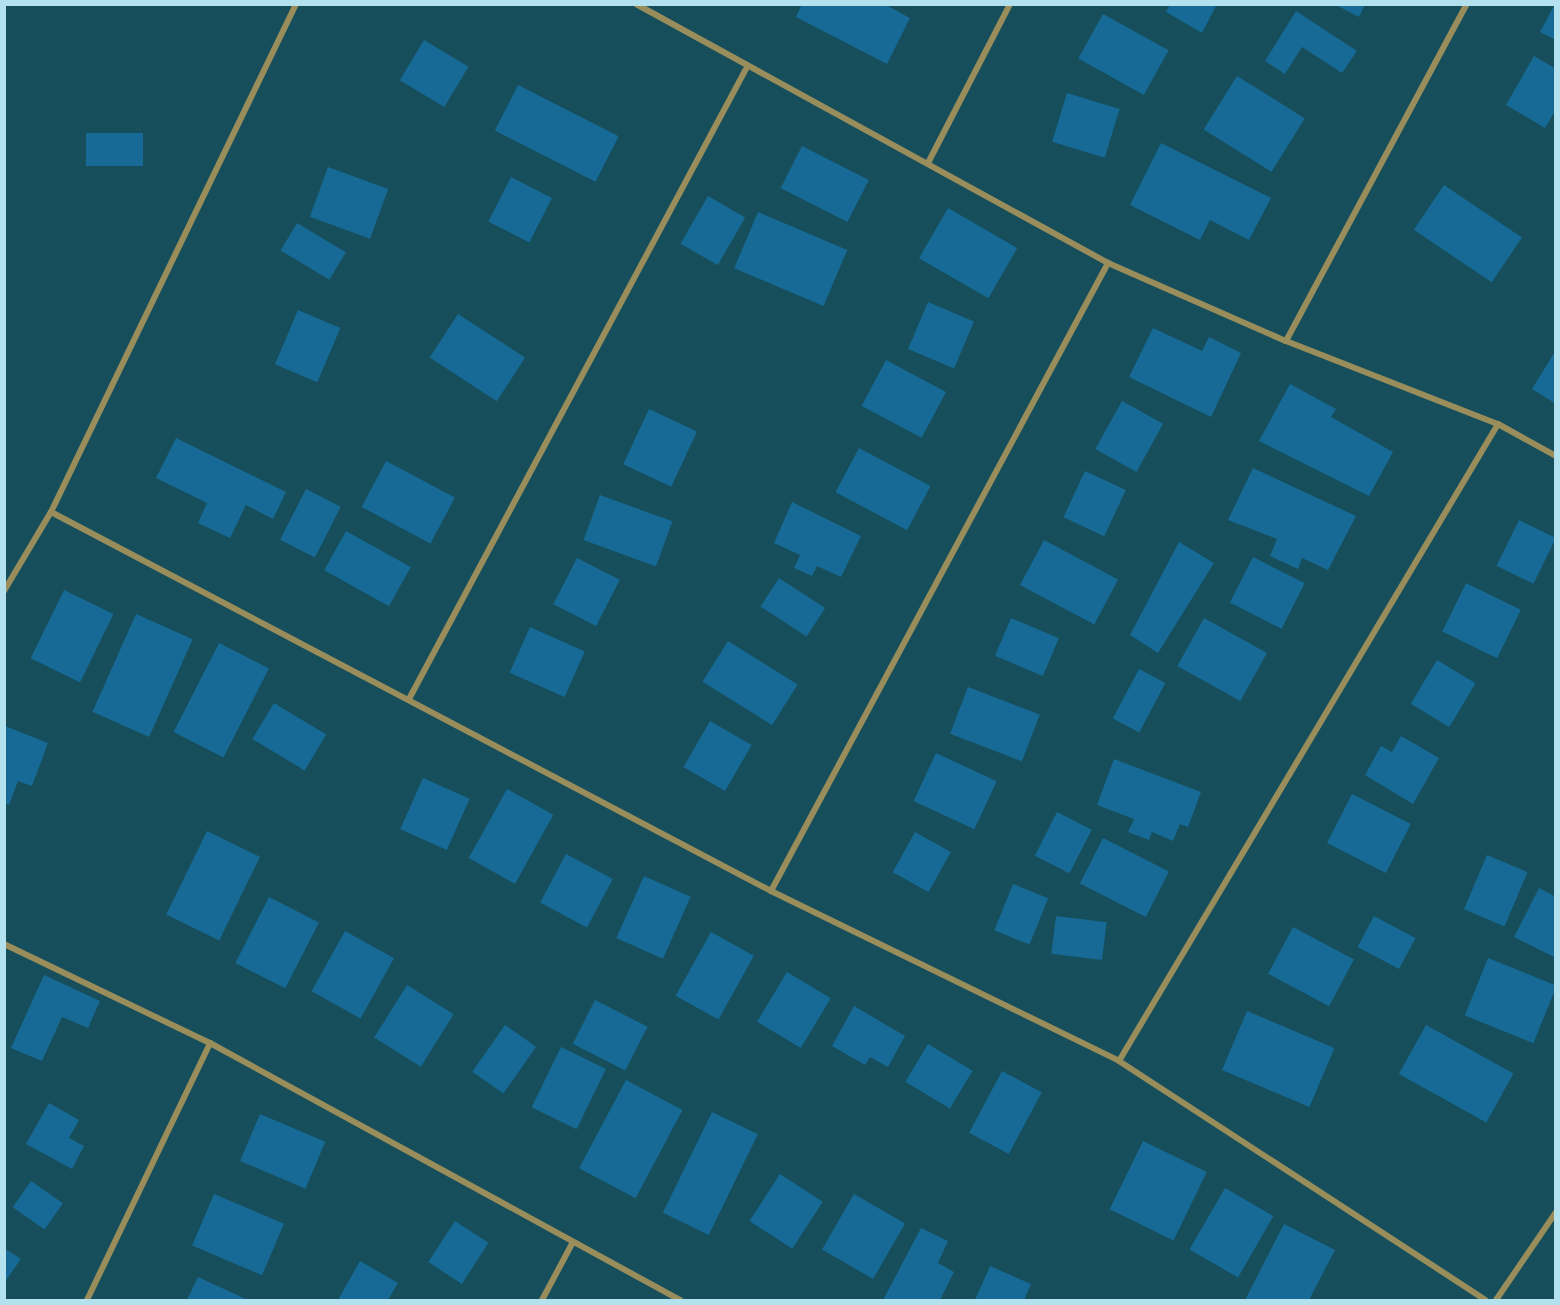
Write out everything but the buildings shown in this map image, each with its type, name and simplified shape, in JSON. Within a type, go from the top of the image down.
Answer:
[{"type":"street","points":[[4,591],[51,513],[296,4]]},
{"type":"street","points":[[636,4],[746,69],[928,163],[1108,263],[1286,342],[1498,424],[1556,456]]},
{"type":"street","points":[[928,163],[1010,4]]},
{"type":"street","points":[[1286,342],[1467,4]]},
{"type":"street","points":[[409,699],[746,69]]},
{"type":"street","points":[[771,891],[1108,263]]},
{"type":"street","points":[[1119,1061],[1498,424]]},
{"type":"street","points":[[51,513],[771,891],[1119,1061],[1485,1300]]},
{"type":"street","points":[[4,944],[210,1043],[680,1300]]},
{"type":"street","points":[[87,1300],[210,1043]]},
{"type":"street","points":[[1496,1300],[1556,1212]]},
{"type":"street","points":[[542,1300],[573,1242]]}]
